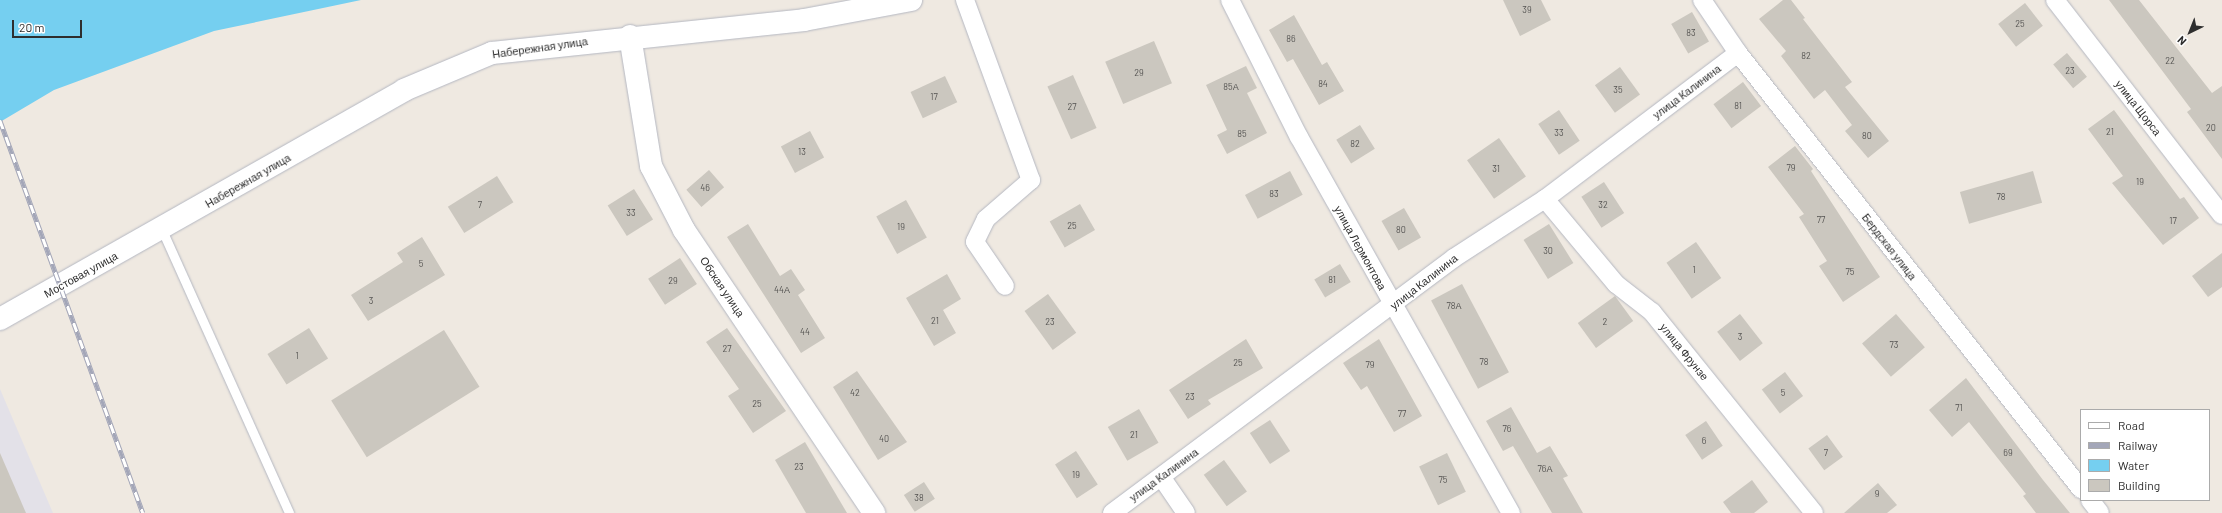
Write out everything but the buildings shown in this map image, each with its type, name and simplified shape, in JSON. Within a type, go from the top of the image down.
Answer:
[{"type":"street","name":"Набережная улица","points":[[162,230],[404,90],[492,53],[630,36],[804,20],[911,0]]},
{"type":"street","points":[[965,0],[1031,180],[986,219],[975,242],[1005,286]]},
{"type":"street","name":"улица Лермонтова","points":[[1230,0],[1392,307],[1511,513]]},
{"type":"street","name":"Бердская улица","points":[[1702,0],[1738,53],[2080,488]]},
{"type":"street","name":"улица Щорса","points":[[2055,0],[2222,215]]},
{"type":"street","name":"Обская улица","points":[[630,36],[651,166],[684,230],[874,513]]},
{"type":"street","name":"улица Калинина","points":[[1112,513],[1162,478],[1392,307],[1454,258],[1546,199],[1738,53]]},
{"type":"street","name":"улица Фрунзе","points":[[1546,199],[1616,284],[1652,312],[1814,513]]},
{"type":"street","name":"Мостовая улица","points":[[0,319],[162,230]]},
{"type":"street","points":[[1162,478],[1186,513]]},
{"type":"street","points":[[2091,501],[2100,513]]},
{"type":"lane","points":[[162,230],[289,513]]},
{"type":"shaded area","points":[[0,389],[53,513],[0,513]]},
{"type":"water","points":[[0,0],[361,0],[214,31],[54,90],[0,122]]},
{"type":"railway","points":[[0,120],[143,513]]}]
